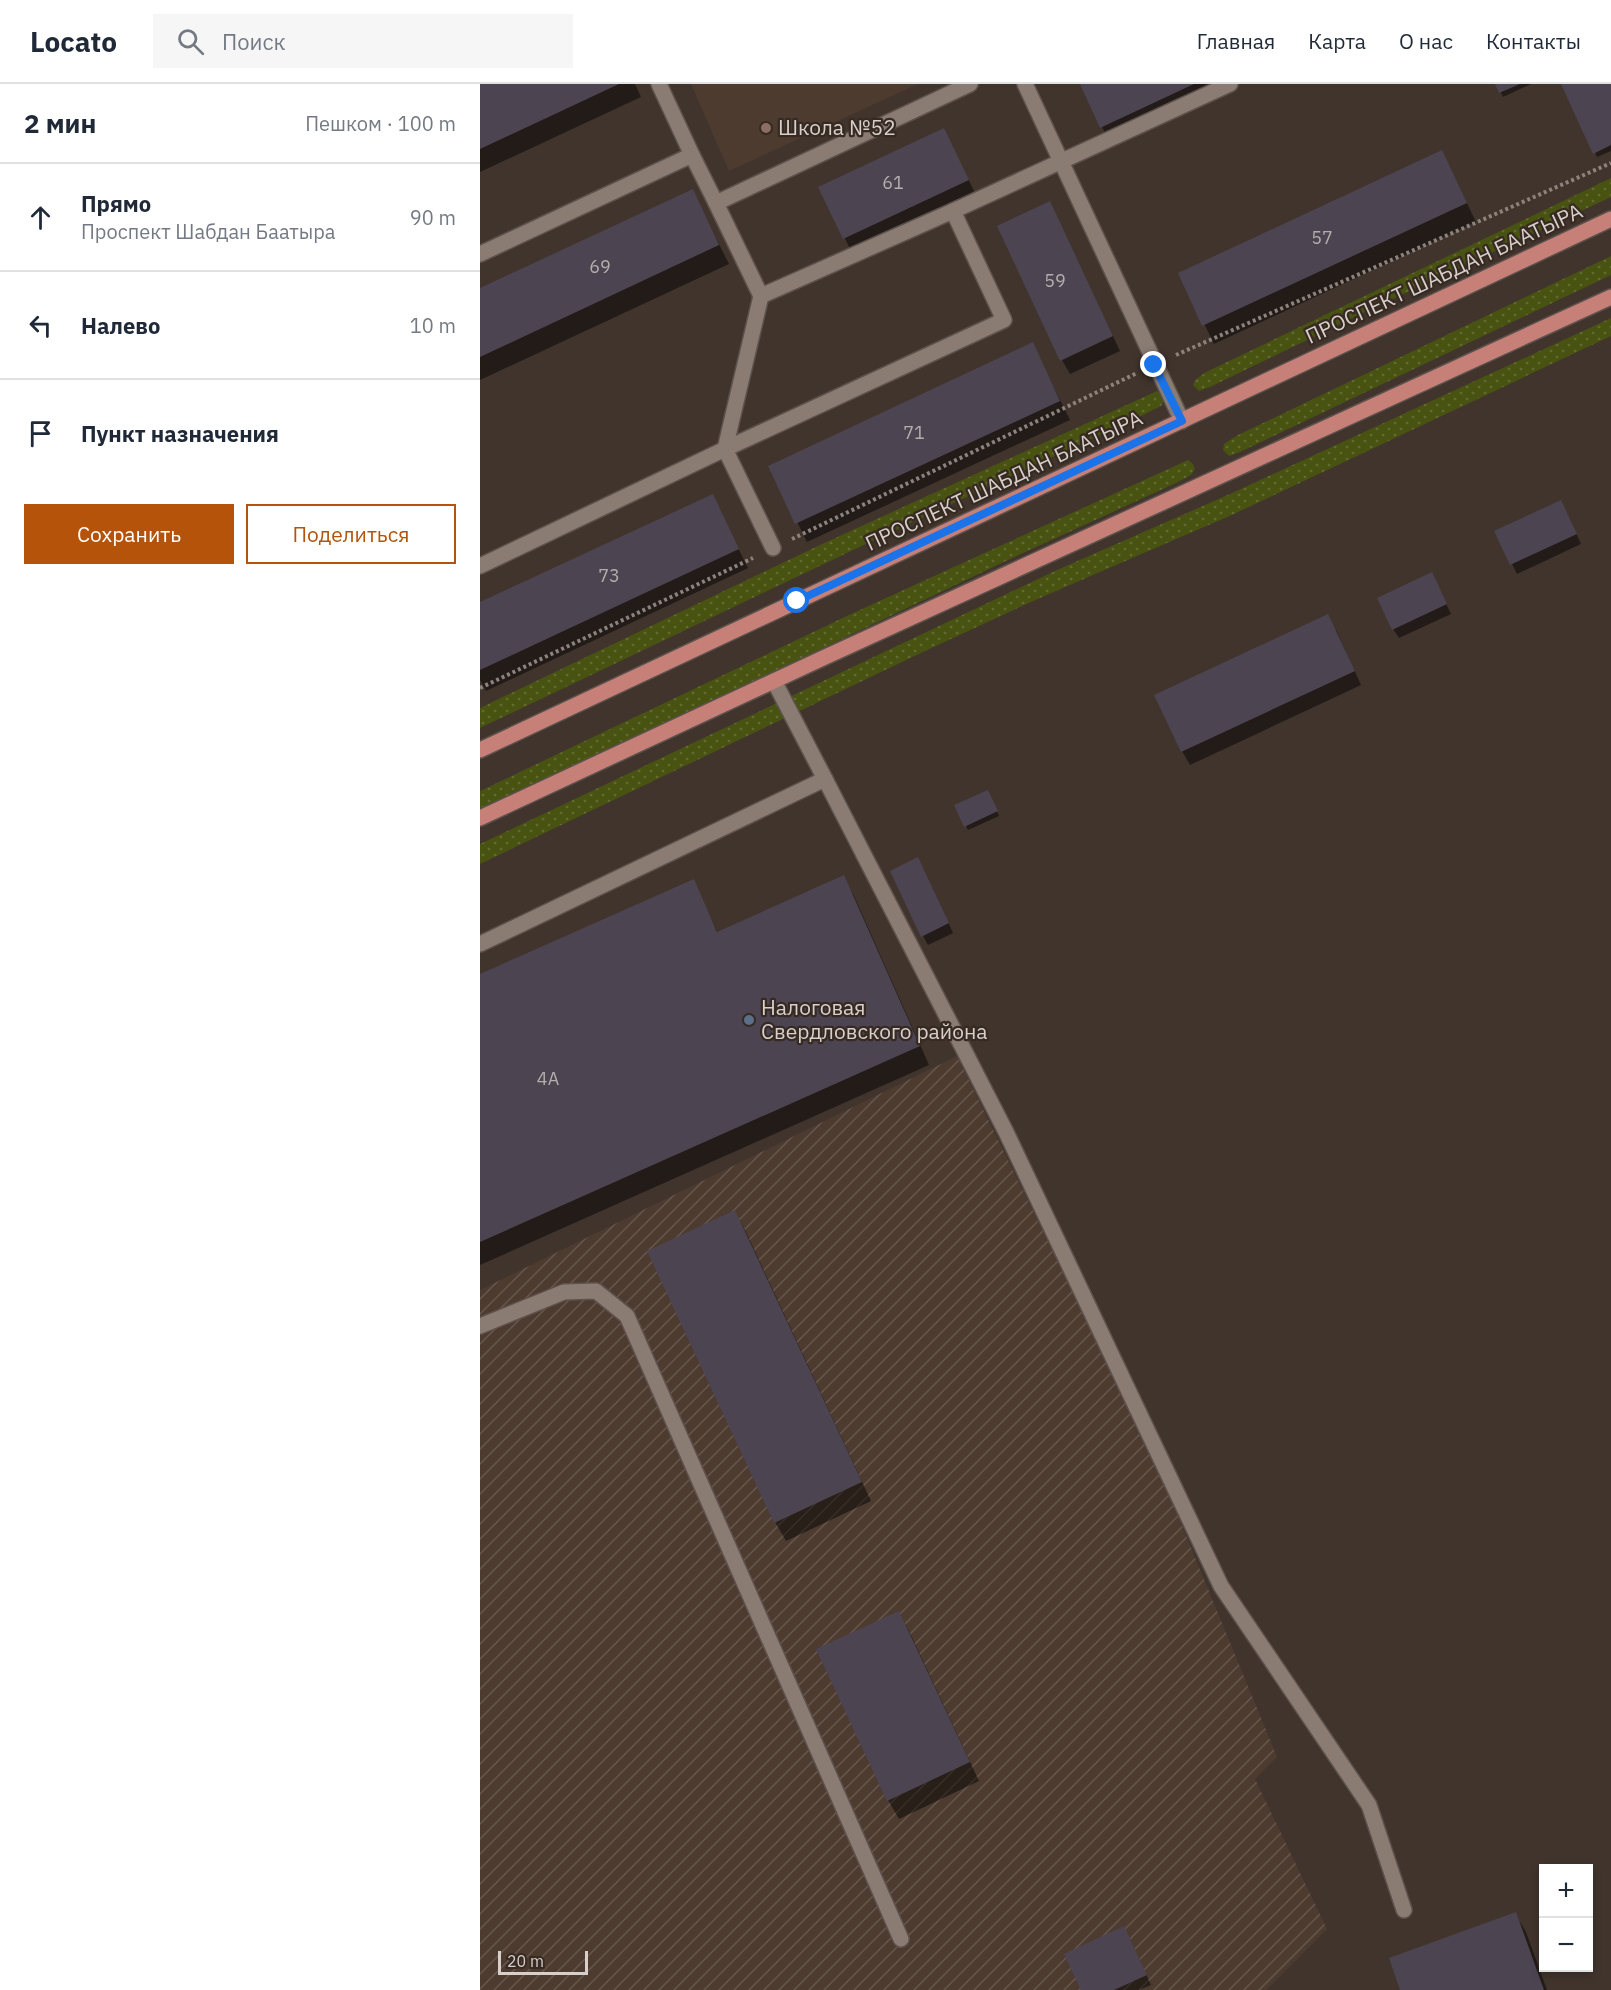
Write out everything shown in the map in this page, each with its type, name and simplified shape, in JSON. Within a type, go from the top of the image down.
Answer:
[{"type":"main road","name":"ПРОСПЕКТ ШАБДАН БААТЫРА","points":[[480,750],[1611,219]]},
{"type":"main road","points":[[480,818],[1611,297]]},
{"type":"street","points":[[659,84],[761,296],[725,450],[773,548]]},
{"type":"street","points":[[716,203],[970,84]]},
{"type":"street","points":[[1025,84],[1182,421]]},
{"type":"street","points":[[761,296],[1230,84]]},
{"type":"street","points":[[480,254],[692,155]]},
{"type":"street","points":[[480,566],[1004,320],[953,211]]},
{"type":"street","points":[[774,681],[1006,1132],[1221,1586],[1369,1805],[1404,1910]]},
{"type":"street","points":[[480,944],[825,779]]},
{"type":"street","points":[[480,1326],[564,1292],[596,1292],[627,1316],[901,1940]]},
{"type":"path","points":[[480,688],[1154,365],[1611,163]]},
{"type":"shaded area","name":"Школа №52","points":[[691,84],[918,84],[729,171]]},
{"type":"shaded area","points":[[957,1056],[1155,1460],[1277,1757],[1255,1779],[1327,1929],[1266,1990],[480,1990],[480,1290]]},
{"type":"green space","points":[[1611,178],[1611,197],[1210,387],[1199,391],[1193,385],[1195,380],[1206,372]]},
{"type":"green space","points":[[1611,256],[1611,275],[1240,452],[1229,456],[1223,450],[1224,444],[1236,436]]},
{"type":"green space","points":[[1611,318],[1611,336],[1234,514],[1033,601],[925,651],[480,864],[480,844],[1057,570],[1230,494]]},
{"type":"green space","points":[[1157,391],[1162,395],[1164,401],[1161,406],[1145,414],[480,728],[480,708],[820,545]]},
{"type":"green space","points":[[1188,460],[1195,469],[1191,475],[1176,483],[1008,560],[480,811],[480,791],[851,614]]},
{"type":"building","points":[[480,84],[619,84],[480,149]]},
{"type":"building","points":[[1080,84],[1194,84],[1100,128]]},
{"type":"building","points":[[1495,84],[1520,84],[1499,93]]},
{"type":"building","points":[[1561,84],[1611,84],[1611,145],[1593,154]]},
{"type":"building","points":[[944,128],[969,180],[843,239],[818,187]]},
{"type":"building","points":[[1442,150],[1467,203],[1202,326],[1178,273]]},
{"type":"building","points":[[693,189],[719,245],[480,357],[480,288]]},
{"type":"building","points":[[1050,201],[1113,336],[1060,361],[997,226]]},
{"type":"building","points":[[1033,342],[1060,401],[795,524],[768,466]]},
{"type":"building","points":[[713,494],[739,549],[480,670],[480,602]]},
{"type":"building","points":[[1561,500],[1577,534],[1510,565],[1494,531]]},
{"type":"building","points":[[1432,572],[1447,604],[1392,630],[1377,598]]},
{"type":"building","points":[[1328,614],[1355,671],[1181,752],[1154,695]]},
{"type":"building","points":[[988,790],[998,811],[964,827],[954,805]]},
{"type":"building","points":[[918,857],[949,923],[921,937],[890,871]]},
{"type":"building","points":[[844,875],[920,1046],[480,1242],[480,974],[694,879],[717,932]]},
{"type":"building","points":[[735,1210],[862,1482],[774,1523],[647,1251]]},
{"type":"building","points":[[899,1611],[970,1762],[887,1801],[816,1649]]},
{"type":"building","points":[[1516,1912],[1544,1990],[1400,1990],[1389,1958]]},
{"type":"building","points":[[1124,1926],[1147,1975],[1114,1990],[1081,1990],[1064,1954]]},
{"type":"place","name":"Школа №52","points":[[766,128]]},
{"type":"place","name":"Налоговая Свердловского района","points":[[749,1020]]},
{"type":"route","points":[[797,601],[1182,421],[1154,365]]}]
